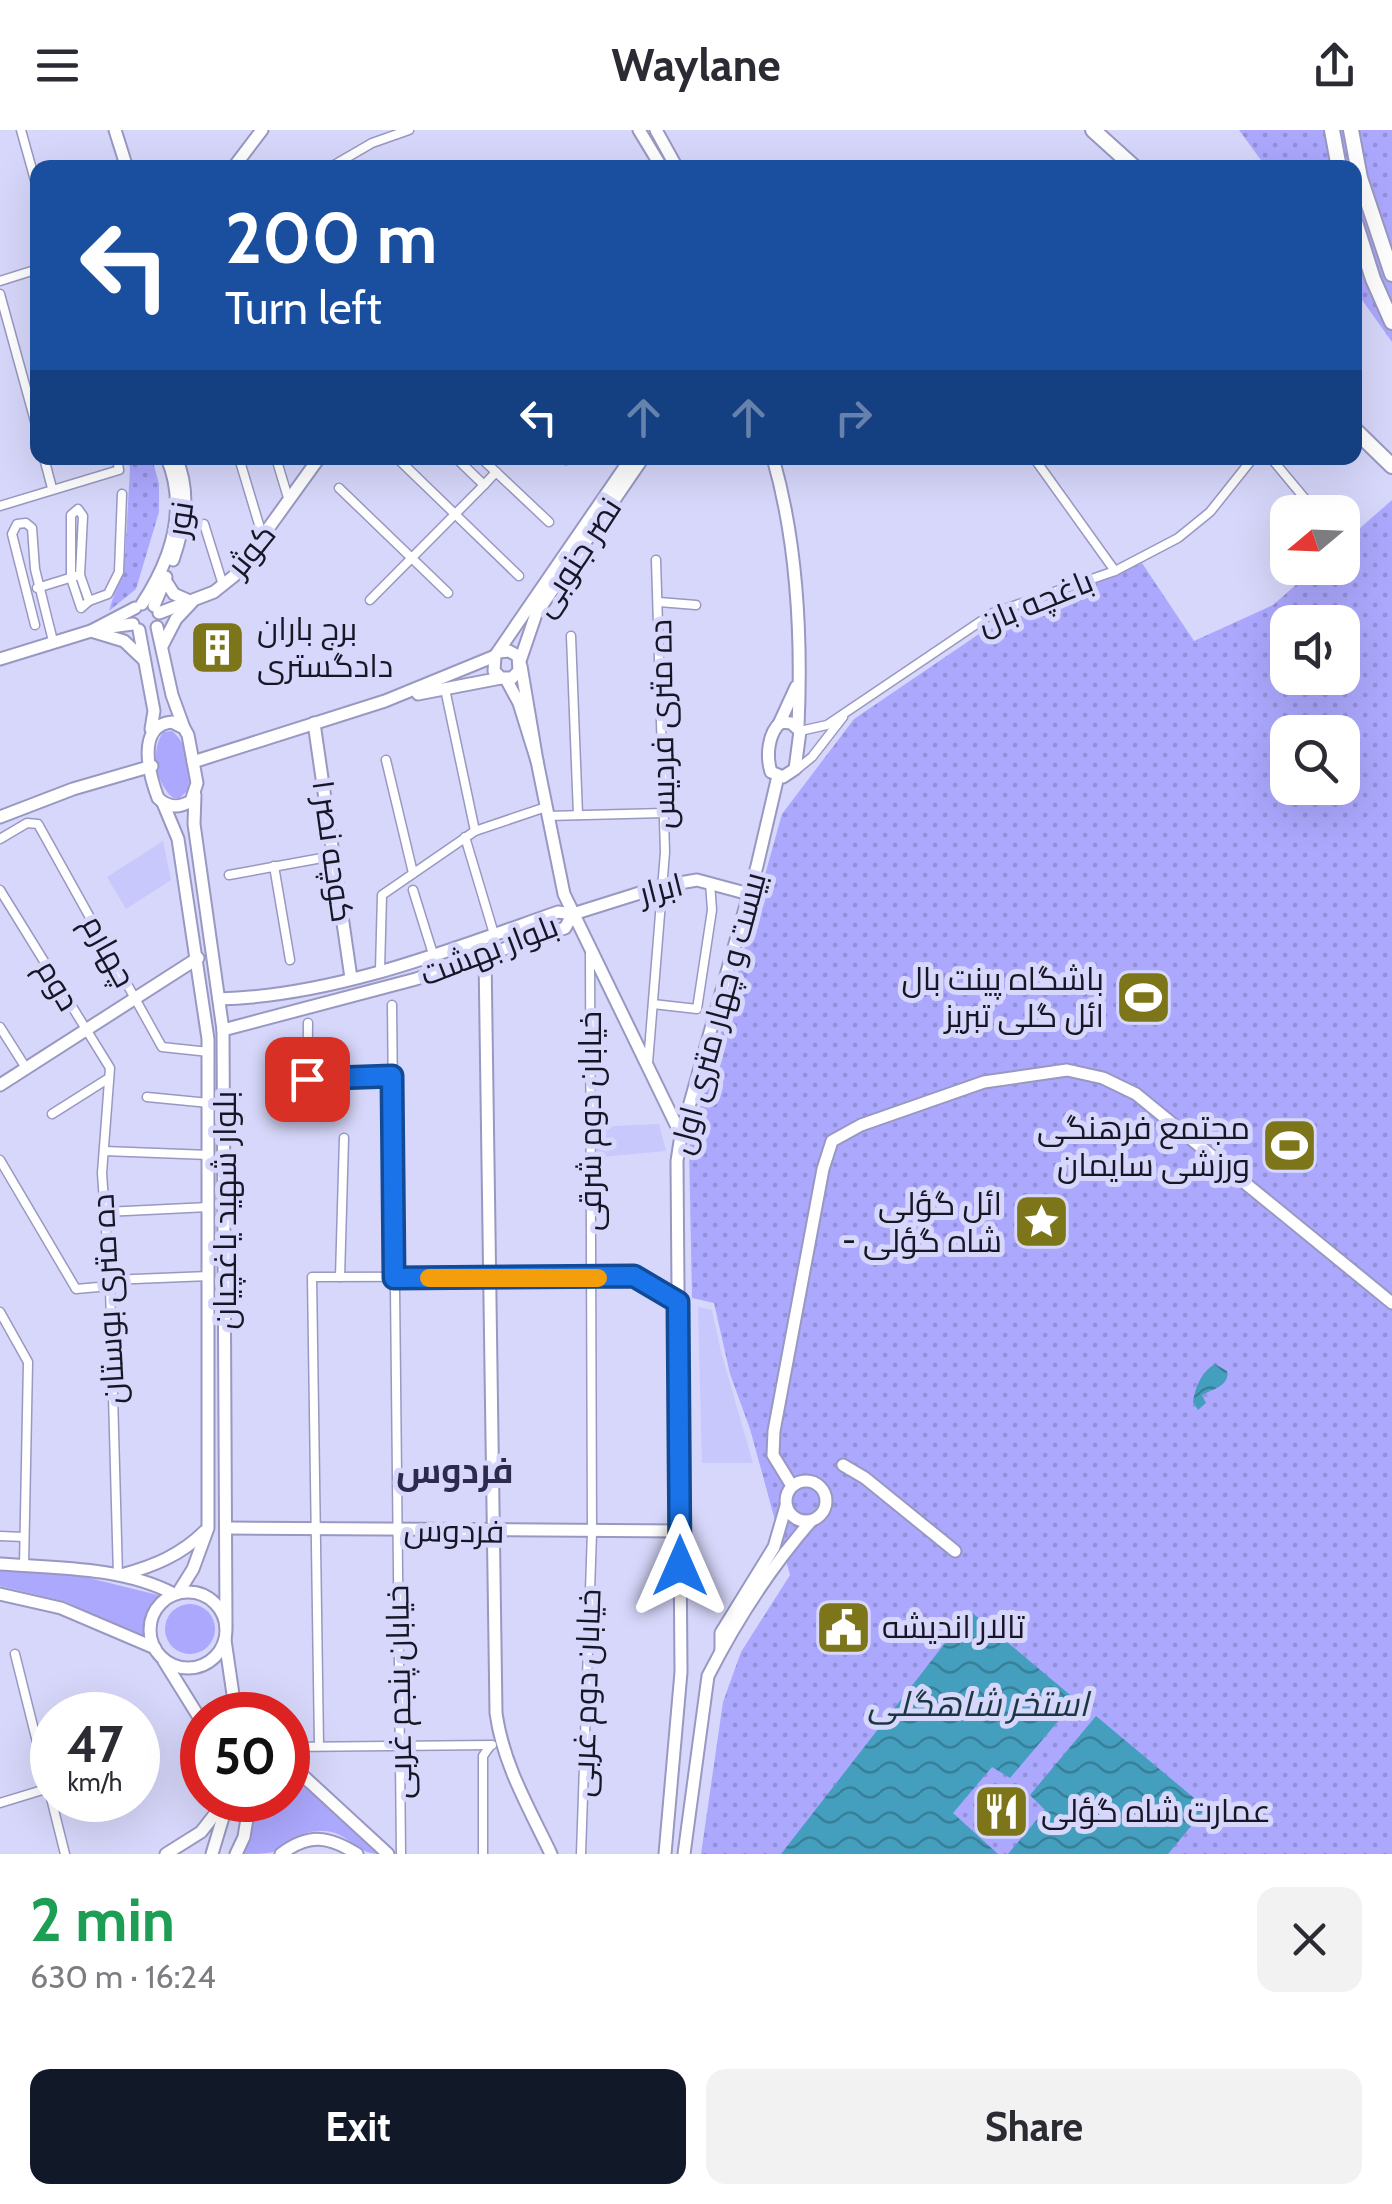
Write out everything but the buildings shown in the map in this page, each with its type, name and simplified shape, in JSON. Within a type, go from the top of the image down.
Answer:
[{"type":"highway","points":[[1093,130],[1126,160]]},
{"type":"highway","points":[[1332,130],[1338,160]]},
{"type":"highway","points":[[1351,130],[1357,160]]},
{"type":"highway","points":[[1362,184],[1392,274]]},
{"type":"highway","points":[[1362,241],[1392,322]]},
{"type":"highway","points":[[1362,437],[1392,466]]},
{"type":"main road","points":[[115,130],[128,160]]},
{"type":"main road","points":[[122,130],[129,160]]},
{"type":"main road","points":[[239,160],[262,130]]},
{"type":"main road","points":[[639,130],[663,160]]},
{"type":"main road","points":[[656,130],[665,160]]},
{"type":"main road","name":"نور","points":[[162,579],[176,517],[177,481],[170,465]]},
{"type":"main road","name":"نور","points":[[162,579],[180,540],[186,507],[185,478],[179,465]]},
{"type":"main road","name":"کوثر","points":[[91,631],[147,608],[192,602],[223,585],[244,564],[314,465]]},
{"type":"main road","name":"نصر جنوبی","points":[[497,654],[626,465]]},
{"type":"main road","name":"نصر جنوبی","points":[[520,663],[536,614],[638,465]]},
{"type":"main road","points":[[775,465],[795,570],[800,678],[772,733],[768,763],[771,772],[785,775]]},
{"type":"main road","points":[[136,627],[162,579],[174,594],[192,602],[176,618],[162,646]]},
{"type":"main road","points":[[0,659],[91,631],[136,627],[150,631],[157,627],[147,608]]},
{"type":"main road","name":"بلوار شهید یاغچیان","points":[[136,627],[154,710],[148,744],[156,791],[176,828],[198,958],[208,1052],[208,1528],[193,1569],[176,1594]]},
{"type":"main road","name":"بلوار شهید یاغچیان","points":[[157,627],[172,695],[193,762],[194,824],[223,1030],[228,1528],[225,1631],[232,1692]]},
{"type":"main road","points":[[91,631],[124,641],[145,662]]},
{"type":"main road","points":[[193,762],[385,701],[497,654],[514,652],[520,663],[564,894],[681,1135]]},
{"type":"main road","points":[[497,654],[494,671],[504,678],[519,703],[537,760]]},
{"type":"main road","points":[[385,701],[516,675],[520,663]]},
{"type":"main road","name":"بیست و چهار متری اول","points":[[665,1854],[681,1672],[677,1160],[749,894],[785,775],[796,764],[800,678]]},
{"type":"main road","points":[[151,731],[164,722],[184,728]]},
{"type":"main road","points":[[779,724],[786,722],[799,729]]},
{"type":"main road","name":"کوچه نصر ۱","points":[[314,724],[351,978]]},
{"type":"main road","points":[[0,817],[74,789],[152,766]]},
{"type":"main road","points":[[163,803],[184,805],[195,795]]},
{"type":"main road","name":"ابرار","points":[[573,914],[662,886],[698,880],[749,894]]},
{"type":"main road","name":"بلوار بهشت","points":[[220,999],[283,993],[351,978],[558,912],[573,914],[564,928],[416,979],[223,1030]]},
{"type":"main road","points":[[485,956],[496,1742],[551,1854]]},
{"type":"main road","points":[[0,1085],[198,958]]},
{"type":"main road","points":[[236,999],[229,1010],[236,1022],[242,1024]]},
{"type":"main road","points":[[792,1486],[773,1455],[774,1430],[823,1169],[832,1141],[861,1125],[984,1082],[1067,1070],[1103,1078],[1136,1094],[1392,1303]]},
{"type":"main road","points":[[208,1397],[226,1398]]},
{"type":"main road","points":[[844,1465],[955,1551]]},
{"type":"main road","points":[[684,1854],[708,1676],[786,1550],[825,1510],[824,1491],[809,1481],[792,1486],[774,1547],[721,1634],[721,1650]]},
{"type":"main road","points":[[786,1506],[798,1520],[811,1521]]},
{"type":"main road","points":[[118,1576],[162,1562],[182,1551],[208,1528]]},
{"type":"main road","name":"فردوس","points":[[228,1528],[680,1532]]},
{"type":"main road","points":[[0,1564],[118,1576],[176,1594]]},
{"type":"main road","points":[[0,1594],[61,1608],[158,1653],[172,1664],[194,1667],[214,1657],[225,1631],[223,1616],[210,1598],[189,1592],[176,1594],[164,1600],[152,1617],[150,1628],[158,1653],[183,1692]]},
{"type":"main road","points":[[681,1672],[708,1676]]},
{"type":"main road","points":[[310,1782],[388,1854]]},
{"type":"main road","points":[[166,1854],[201,1832],[209,1822]]},
{"type":"main road","points":[[212,1854],[221,1822]]},
{"type":"main road","points":[[236,1854],[246,1822]]},
{"type":"main road","points":[[280,1854],[311,1840],[334,1840],[357,1854]]},
{"type":"street","points":[[21,130],[30,163]]},
{"type":"street","points":[[343,160],[372,143],[410,130]]},
{"type":"street","points":[[0,281],[30,272]]},
{"type":"street","points":[[0,294],[30,402]]},
{"type":"street","points":[[0,336],[12,333]]},
{"type":"street","points":[[46,465],[52,488]]},
{"type":"street","points":[[1,504],[120,470],[118,465]]},
{"type":"street","points":[[241,465],[263,538]]},
{"type":"street","points":[[278,465],[290,501]]},
{"type":"street","points":[[405,465],[519,576]]},
{"type":"street","points":[[469,465],[466,467],[484,485]]},
{"type":"street","points":[[487,465],[549,522]]},
{"type":"street","points":[[1039,465],[1115,571]]},
{"type":"street","name":"باغچه بان","points":[[849,710],[993,613],[1115,571],[1178,538],[1210,512],[1247,465]]},
{"type":"street","points":[[1276,465],[1302,495]]},
{"type":"street","points":[[370,600],[496,472]]},
{"type":"street","points":[[339,488],[448,593]]},
{"type":"street","points":[[76,576],[82,516],[78,509],[70,515],[76,576],[88,601],[108,594],[119,572],[122,494]]},
{"type":"street","points":[[36,624],[12,534],[17,524],[26,523],[32,528],[53,641]]},
{"type":"street","points":[[204,524],[223,585]]},
{"type":"street","name":"ده متری فردیس","points":[[648,1067],[664,813],[656,560]]},
{"type":"street","points":[[28,591],[76,576]]},
{"type":"street","points":[[659,602],[696,605]]},
{"type":"street","points":[[572,636],[578,815]]},
{"type":"street","points":[[444,689],[476,830]]},
{"type":"street","points":[[799,729],[827,724],[849,710]]},
{"type":"street","points":[[785,775],[812,757],[849,710]]},
{"type":"street","points":[[386,760],[413,873]]},
{"type":"street","points":[[380,970],[382,895],[476,830],[547,812],[664,813]]},
{"type":"street","name":"چهارم","points":[[0,839],[27,823],[38,824],[162,1046],[208,1052]]},
{"type":"street","points":[[465,837],[494,934]]},
{"type":"street","points":[[229,875],[333,856]]},
{"type":"street","points":[[274,866],[290,960]]},
{"type":"street","points":[[652,1004],[697,1009],[712,910],[710,883]]},
{"type":"street","name":"دوم","points":[[0,890],[85,1030]]},
{"type":"street","points":[[413,890],[433,954]]},
{"type":"street","name":"خیابان دوم شرقی","points":[[590,950],[592,1532]]},
{"type":"street","name":"خیابان پنجم غربی","points":[[392,1004],[401,1854]]},
{"type":"street","points":[[307,1110],[308,1023]]},
{"type":"street","points":[[0,1026],[26,1068]]},
{"type":"street","name":"ده متری بوستان","points":[[85,1030],[110,1068],[104,1151],[118,1576]]},
{"type":"street","points":[[307,1079],[392,1076]]},
{"type":"street","points":[[52,1114],[109,1078]]},
{"type":"street","points":[[148,1097],[209,1103]]},
{"type":"street","points":[[340,1277],[344,1138]]},
{"type":"street","points":[[104,1151],[209,1156]]},
{"type":"street","points":[[0,1160],[76,1289],[209,1276]]},
{"type":"street","points":[[105,1212],[209,1207]]},
{"type":"street","points":[[318,1746],[312,1276],[634,1276],[678,1302]]},
{"type":"street","points":[[0,1312],[28,1362],[24,1566]]},
{"type":"street","name":"خیابان دوم غربی","points":[[580,1854],[592,1532]]},
{"type":"street","points":[[0,1536],[24,1538]]},
{"type":"street","points":[[15,1654],[30,1713]]},
{"type":"street","points":[[310,1746],[496,1742]]},
{"type":"street","points":[[483,1854],[483,1756],[496,1742]]},
{"type":"street","points":[[0,1803],[30,1794]]},
{"type":"street","points":[[57,1822],[65,1854]]},
{"type":"shaded area","points":[[1239,130],[1392,130],[1392,342],[1362,300],[1362,160],[1261,160]]},
{"type":"shaded area","points":[[129,465],[154,465],[159,484],[159,512],[136,589],[109,611],[125,558]]},
{"type":"shaded area","name":"ائل گؤلی - شاه گؤلی","points":[[1392,500],[1392,1854],[701,1854],[723,1702],[741,1652],[790,1575],[750,1429],[730,1374],[714,1303],[692,1298],[689,1147],[782,814],[854,719],[979,634],[1142,563],[1194,641],[1270,606],[1270,695],[1360,695],[1360,605],[1273,605],[1296,585],[1360,585],[1360,528]]},
{"type":"shaded area","points":[[172,731],[182,743],[189,766],[188,790],[180,798],[173,798],[167,791],[156,767],[159,740],[163,732]]},
{"type":"shaded area","points":[[163,841],[171,880],[126,909],[107,877]]},
{"type":"shaded area","points":[[659,1124],[666,1151],[592,1158],[592,1127]]},
{"type":"shaded area","points":[[698,1307],[712,1310],[753,1463],[702,1463]]},
{"type":"shaded area","points":[[0,1568],[77,1575],[162,1596],[152,1607],[142,1638],[67,1602],[0,1586]]},
{"type":"shaded area","points":[[190,1604],[208,1611],[215,1629],[208,1647],[190,1654],[172,1647],[165,1629],[172,1611]]},
{"type":"shaded area","points":[[310,1790],[379,1854],[331,1832],[315,1831],[273,1852],[242,1854],[252,1822],[310,1822]]},
{"type":"water","points":[[1215,1364],[1227,1371],[1226,1380],[1202,1395],[1206,1403],[1198,1410],[1193,1402],[1197,1385]]},
{"type":"water","name":"استخر شاهگلی","points":[[970,1611],[1076,1700],[1010,1778],[992,1767],[953,1813],[998,1854],[781,1854]]},
{"type":"water","name":"استخر شاهگلی","points":[[1096,1716],[1206,1808],[1168,1854],[1008,1854],[1045,1810],[1030,1795]]},
{"type":"slow traffic","points":[[429,1278],[598,1278]]},
{"type":"place","name":"برج باران دادگستری","points":[[218,647]]},
{"type":"place","name":"باشگاه پینت بال ائل گلی تبریز","points":[[1143,997]]},
{"type":"place","name":"مجتمع فرهنگی ورزشی سایمان","points":[[1289,1146]]},
{"type":"place","name":"ائل گؤلی - شاه گؤلی","points":[[1041,1222]]},
{"type":"place","name":"تالار اندیشه","points":[[843,1627]]},
{"type":"place","name":"عمارت شاه گؤلی","points":[[1002,1811]]},
{"type":"district","name":"فردوس","points":[[455,1471]]},
{"type":"route","points":[[307,1079],[392,1076],[394,1278],[634,1276],[678,1302],[680,1566]]}]
